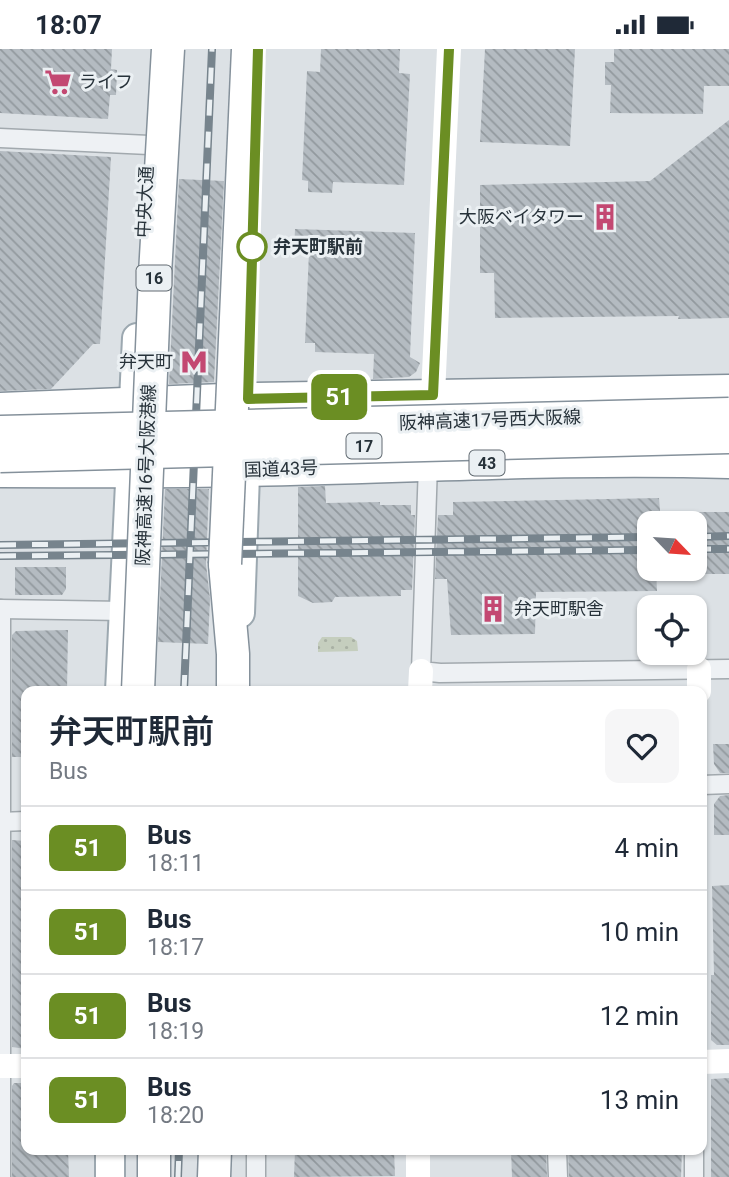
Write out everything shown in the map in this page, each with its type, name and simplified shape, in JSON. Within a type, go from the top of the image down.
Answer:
[{"type":"highway","name":"阪神高速16号大阪港線","points":[[138,686],[144,507],[167,49]]},
{"type":"highway","points":[[218,686],[248,49]]},
{"type":"highway","points":[[0,409],[248,399],[729,391]]},
{"type":"highway","points":[[349,397],[350,416],[357,432],[378,446],[413,450],[729,446]]},
{"type":"highway","points":[[46,471],[73,464],[88,453],[90,428],[74,415],[47,407]]},
{"type":"highway","name":"阪神高速17号西大阪線","points":[[0,432],[729,414]]},
{"type":"highway","name":"阪神高速17号西大阪線","points":[[0,456],[729,437]]},
{"type":"highway","name":"17","points":[[501,442],[642,457],[729,456]]},
{"type":"highway","name":"国道43号","points":[[0,471],[246,470],[657,460],[729,462]]},
{"type":"highway","points":[[129,686],[144,507]]},
{"type":"highway","points":[[225,563],[236,686]]},
{"type":"highway","points":[[132,1155],[132,1177]]},
{"type":"highway","points":[[154,1155],[154,1177]]},
{"type":"highway","points":[[193,1155],[193,1177]]},
{"type":"highway","points":[[214,1177],[215,1155]]},
{"type":"main road","name":"中央大通","points":[[120,686],[133,403],[156,49]]},
{"type":"main road","points":[[236,686],[246,470],[258,49]]},
{"type":"main road","points":[[110,1155],[110,1177]]},
{"type":"main road","points":[[229,1155],[230,1177]]},
{"type":"street","points":[[433,395],[449,49]]},
{"type":"street","points":[[0,138],[149,145]]},
{"type":"street","points":[[428,464],[421,681],[440,673],[699,680],[729,669]]},
{"type":"street","points":[[1,1177],[10,1066],[1,822],[0,609],[123,611]]},
{"type":"street","points":[[707,785],[729,784]]},
{"type":"street","points":[[1,822],[21,821]]},
{"type":"street","points":[[707,1062],[729,1061]]},
{"type":"street","points":[[256,1155],[256,1177]]},
{"type":"street","points":[[418,1155],[418,1177]]},
{"type":"street","points":[[557,1155],[558,1177]]},
{"type":"street","points":[[694,1155],[694,1177]]},
{"type":"green space","points":[[322,637],[351,637],[357,641],[358,651],[318,652],[318,643]]},
{"type":"building","name":"ライフ","points":[[0,49],[112,49],[111,69],[117,70],[116,95],[110,95],[108,119],[0,113]]},
{"type":"building","points":[[321,49],[400,49],[399,73],[410,74],[404,185],[333,182],[332,193],[308,192],[308,181],[302,180],[307,71],[320,72]]},
{"type":"building","points":[[485,49],[575,49],[570,146],[480,142]]},
{"type":"building","points":[[614,49],[729,49],[729,86],[704,86],[703,114],[610,113],[611,85],[605,85],[605,62],[614,62]]},
{"type":"building","name":"大阪ベイタワー","points":[[729,120],[729,318],[495,318],[494,273],[480,273],[480,185],[650,181]]},
{"type":"building","points":[[0,151],[111,157],[100,344],[93,344],[51,389],[0,391]]},
{"type":"building","points":[[179,179],[224,181],[214,382],[169,384]]},
{"type":"building","points":[[295,229],[415,233],[410,357],[420,363],[416,372],[409,377],[373,379],[374,354],[315,352],[315,343],[305,343],[309,252],[294,252]]},
{"type":"building","points":[[325,486],[326,503],[380,502],[380,505],[411,505],[411,515],[415,515],[412,590],[401,590],[401,596],[335,597],[332,602],[313,603],[298,596],[298,487]]},
{"type":"building","points":[[165,489],[209,489],[206,564],[210,599],[208,644],[158,642]]},
{"type":"building","points":[[659,498],[660,511],[637,511],[637,581],[657,581],[657,591],[536,592],[535,634],[451,635],[447,579],[435,579],[438,515],[453,515],[453,502]]},
{"type":"building","points":[[707,512],[729,512],[729,574],[707,574]]},
{"type":"building","points":[[15,567],[66,567],[66,589],[62,595],[15,595]]},
{"type":"building","points":[[68,630],[67,686],[21,686],[21,757],[12,757],[12,635],[16,631]]},
{"type":"building","points":[[713,744],[729,744],[729,773],[720,773],[714,764]]},
{"type":"building","points":[[729,795],[729,835],[714,835],[714,804],[720,796]]},
{"type":"building","points":[[12,840],[21,841],[21,1048],[12,1047]]},
{"type":"building","points":[[729,885],[729,1045],[717,1045],[711,1040],[711,975],[714,975],[712,886]]},
{"type":"building","points":[[729,1078],[729,1177],[711,1177],[711,1079]]},
{"type":"building","points":[[14,1083],[21,1083],[21,1155],[68,1155],[69,1177],[12,1177]]},
{"type":"building","points":[[295,1155],[394,1155],[395,1176],[294,1177]]},
{"type":"building","points":[[511,1155],[546,1155],[547,1177],[512,1177]]},
{"type":"building","points":[[568,1155],[682,1155],[681,1177],[569,1177]]},
{"type":"railway","points":[[184,686],[212,49]]},
{"type":"railway","points":[[707,537],[729,536]]},
{"type":"railway","points":[[0,545],[637,537]]},
{"type":"railway","points":[[707,549],[729,549]]},
{"type":"railway","points":[[0,556],[637,550]]},
{"type":"railway","points":[[178,1177],[179,1155]]},
{"type":"bus line","name":"51","points":[[258,49],[248,399],[433,395],[449,49]]},
{"type":"place","name":"ライフ","points":[[58,82]]},
{"type":"place","name":"大阪ベイタワー","points":[[605,217]]},
{"type":"place","name":"弁天町駅前","points":[[252,247]]},
{"type":"place","name":"弁天町","points":[[194,362]]},
{"type":"place","name":"弁天町駅舎","points":[[493,609]]}]
